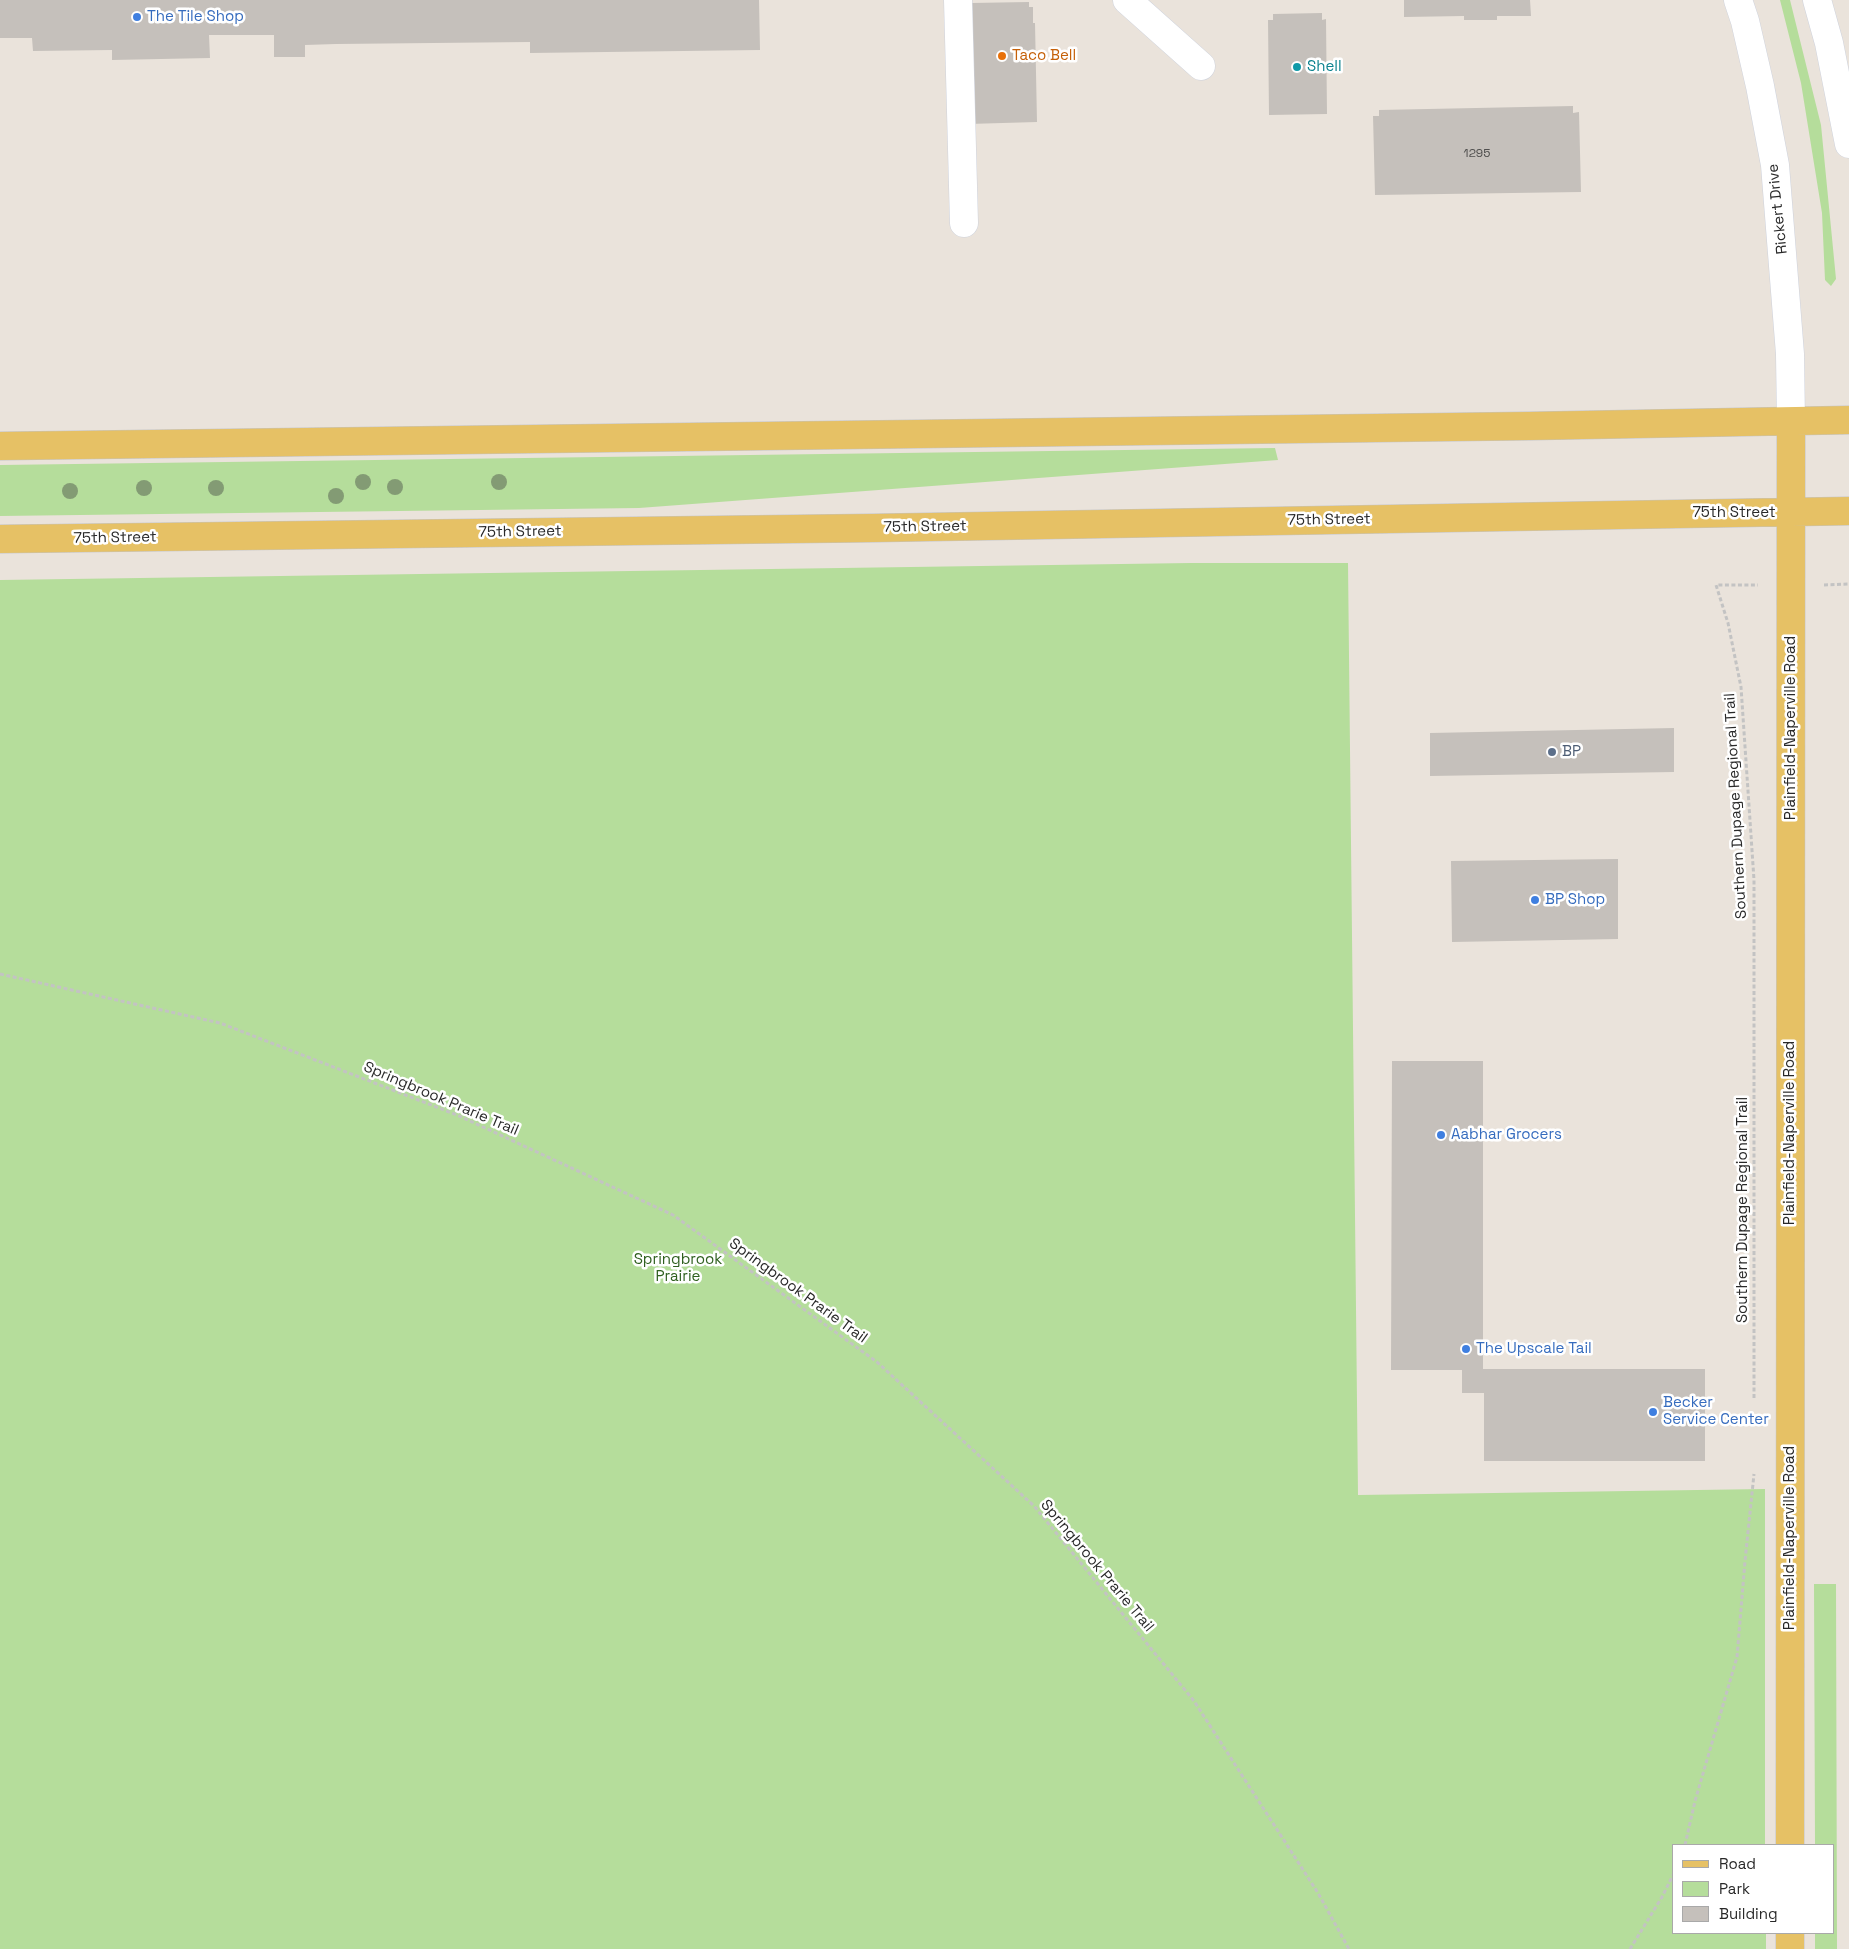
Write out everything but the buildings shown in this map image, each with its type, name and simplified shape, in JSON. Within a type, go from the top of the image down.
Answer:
[{"type":"main road","points":[[0,446],[1849,420]]},
{"type":"main road","name":"Plainfield-Naperville Road","points":[[1790,1844],[1791,422]]},
{"type":"main road","name":"75th Street","points":[[0,539],[883,528],[1849,511]]},
{"type":"main road","points":[[1790,1934],[1790,1949]]},
{"type":"street","points":[[958,0],[964,224]]},
{"type":"street","points":[[1127,0],[1201,66]]},
{"type":"street","name":"Rickert Drive","points":[[1738,0],[1745,21],[1760,86],[1775,166],[1790,354],[1791,422]]},
{"type":"street","points":[[1817,0],[1829,43],[1849,144]]},
{"type":"path","name":"Southern Dupage Regional Trail","points":[[1730,585],[1716,585],[1728,623],[1741,687],[1754,880],[1754,1404]]},
{"type":"path","name":"Springbrook Prarie Trail","points":[[0,974],[220,1023],[456,1115],[673,1215],[877,1362],[1034,1506],[1194,1701],[1318,1893],[1349,1949]]},
{"type":"path","points":[[1685,1844],[1694,1800],[1738,1657],[1754,1474]]},
{"type":"path","points":[[1630,1949],[1672,1877]]},
{"type":"green space","points":[[1780,0],[1790,0],[1821,125],[1836,279],[1831,286],[1825,280],[1822,213],[1801,83]]},
{"type":"green space","points":[[1275,448],[1278,460],[639,508],[0,516],[0,465]]},
{"type":"green space","name":"Springbrook Prairie","points":[[1191,563],[1348,563],[1358,1495],[1765,1489],[1765,1844],[1672,1844],[1672,1934],[1766,1934],[1766,1949],[0,1949],[0,580]]},
{"type":"green space","points":[[1814,1584],[1836,1584],[1837,1949],[1815,1949],[1815,1934],[1834,1934],[1834,1844],[1815,1844]]},
{"type":"place","name":"The Tile Shop","points":[[137,17]]},
{"type":"place","name":"Taco Bell","points":[[1002,56]]},
{"type":"place","name":"Shell","points":[[1297,67]]},
{"type":"place","name":"BP","points":[[1552,752]]},
{"type":"place","name":"BP Shop","points":[[1535,900]]},
{"type":"place","name":"Aabhar Grocers","points":[[1441,1135]]},
{"type":"place","name":"The Upscale Tail","points":[[1466,1349]]},
{"type":"place","name":"Becker Service Center","points":[[1653,1412]]}]
